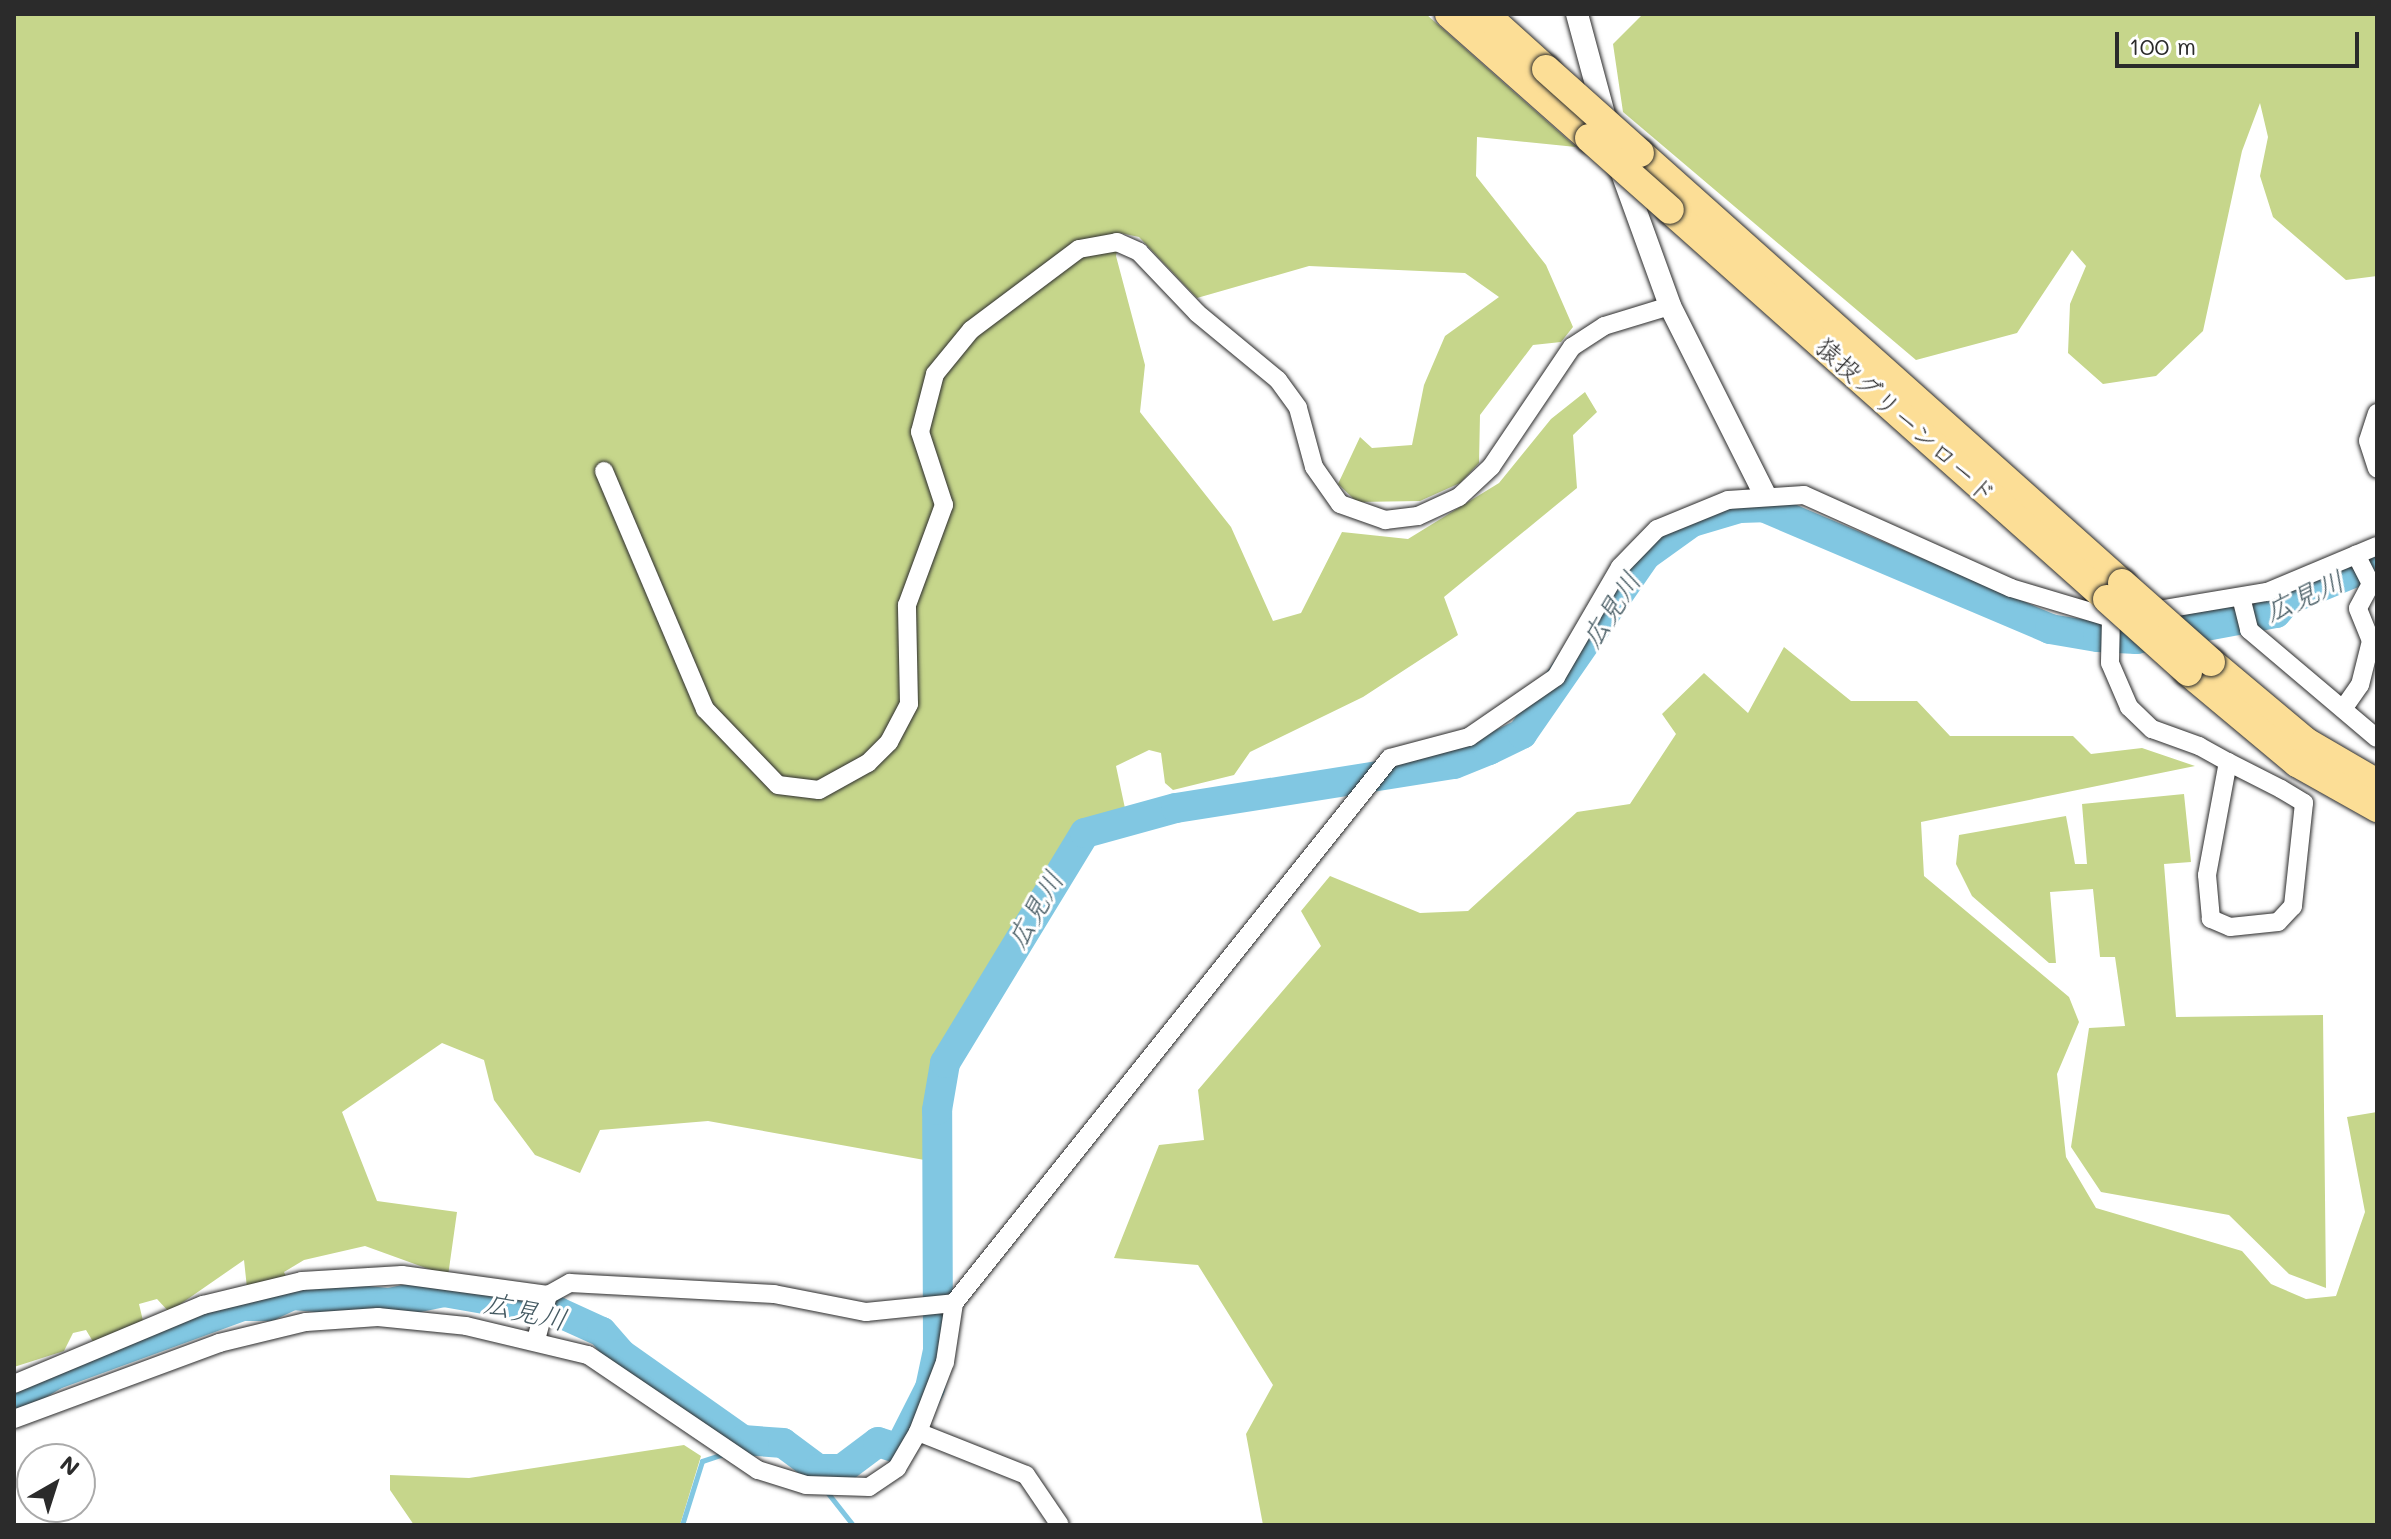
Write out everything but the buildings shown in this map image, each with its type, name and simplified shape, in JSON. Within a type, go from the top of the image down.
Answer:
[{"type":"main road","name":"猿投グリーンロード","points":[[1449,14],[2113,607],[2305,741],[2377,783]]},
{"type":"main road","name":"猿投グリーンロード","points":[[1485,14],[1640,153],[2113,607]]},
{"type":"main road","name":"猿投グリーンロード","points":[[2200,667],[2297,763],[2377,808]]},
{"type":"street","points":[[1577,14],[1624,185],[1670,306],[1764,493]]},
{"type":"street","points":[[604,471],[705,709],[778,785],[819,790],[868,763],[909,704],[907,605],[944,505],[920,432],[935,374],[971,330],[1079,249],[1117,242],[1139,252],[1197,313],[1278,380],[1298,408],[1314,467],[1340,504],[1385,520],[1418,516],[1459,497],[1491,467],[1572,347],[1604,326],[1670,306]]},
{"type":"street","points":[[2377,413],[2368,441],[2377,469]]},
{"type":"street","points":[[14,1419],[185,1353],[306,1322],[378,1317],[537,1336],[601,1362],[758,1470],[806,1485],[834,1487],[879,1483],[918,1432],[945,1362],[950,1303],[1390,758],[1469,737],[1519,709],[1556,677],[1620,567],[1657,529],[1764,493],[1804,495],[2011,588],[2113,607],[2241,598],[2377,546]]},
{"type":"street","points":[[2343,709],[2360,685],[2371,641],[2358,608],[2371,584],[2356,556]]},
{"type":"street","points":[[2241,598],[2247,626],[2377,738]]},
{"type":"street","points":[[2113,607],[2110,663],[2129,707],[2152,729],[2228,762],[2304,803],[2293,906],[2278,922],[2230,927],[2211,919],[2207,875],[2228,762]]},
{"type":"street","points":[[14,1384],[203,1305],[302,1281],[402,1275],[547,1298],[570,1283],[616,1283],[774,1294],[866,1312],[950,1303]]},
{"type":"street","points":[[537,1336],[547,1298]]},
{"type":"street","points":[[918,1432],[1026,1475],[1060,1525]]},
{"type":"green space","points":[[14,14],[1426,14],[1576,147],[1477,137],[1476,176],[1546,265],[1573,327],[1561,342],[1533,345],[1480,415],[1479,463],[1460,483],[1420,501],[1357,502],[1338,484],[1360,437],[1372,448],[1412,445],[1424,385],[1445,336],[1499,297],[1465,273],[1309,266],[1197,298],[1139,237],[1120,233],[1116,256],[1145,365],[1140,412],[1231,527],[1273,621],[1301,613],[1342,532],[1408,539],[1499,483],[1551,419],[1585,392],[1597,412],[1573,435],[1577,488],[1444,597],[1458,635],[1363,697],[1250,752],[1234,775],[1173,790],[1165,783],[1161,753],[1149,750],[1116,766],[1126,813],[1083,827],[1066,848],[941,1057],[930,1161],[708,1121],[600,1130],[580,1173],[535,1155],[494,1100],[484,1060],[442,1043],[342,1112],[377,1201],[457,1212],[448,1276],[365,1246],[304,1260],[284,1272],[288,1281],[247,1288],[244,1260],[169,1312],[157,1299],[139,1304],[144,1325],[95,1345],[86,1330],[73,1333],[64,1351],[14,1367]]},
{"type":"green space","points":[[1643,14],[2377,14],[2377,276],[2346,280],[2273,217],[2260,176],[2268,137],[2260,103],[2242,151],[2203,331],[2156,376],[2103,384],[2068,353],[2070,304],[2086,266],[2072,250],[2017,333],[1916,360],[1623,112],[1613,44]]},
{"type":"green space","points":[[1784,647],[1851,701],[1917,701],[1950,736],[2073,736],[2091,754],[2142,748],[2195,766],[1921,822],[1924,876],[2069,997],[2079,1022],[2057,1074],[2066,1157],[2096,1208],[2242,1251],[2271,1284],[2306,1299],[2336,1296],[2365,1212],[2347,1117],[2377,1112],[2377,1525],[1263,1525],[1246,1434],[1273,1385],[1198,1265],[1114,1258],[1159,1145],[1204,1140],[1198,1090],[1321,946],[1301,911],[1330,876],[1420,913],[1468,911],[1577,812],[1630,804],[1676,734],[1662,714],[1704,673],[1748,713]]},
{"type":"green space","points":[[2184,794],[2191,862],[2164,864],[2176,1017],[2323,1015],[2326,1288],[2289,1274],[2229,1215],[2101,1192],[2071,1147],[2089,1028],[2125,1026],[2115,957],[2100,957],[2093,889],[2050,892],[2056,963],[2049,963],[1972,896],[1956,864],[1959,835],[2066,816],[2075,864],[2087,864],[2082,804]]},
{"type":"green space","points":[[684,1445],[701,1456],[680,1525],[414,1525],[390,1490],[390,1475],[469,1478]]},
{"type":"waterway","name":"広見川","points":[[14,1399],[54,1375],[243,1306],[269,1306],[293,1295],[389,1303],[444,1292],[558,1312],[602,1332],[621,1354],[743,1440],[783,1443],[818,1469],[842,1469],[878,1442],[899,1449],[930,1388],[938,1351],[937,1110],[945,1063],[1085,833],[1176,808],[1454,764],[1522,734],[1646,555],[1692,522],[1740,508],[1763,507],[2050,629],[2098,637],[2136,639],[2276,613],[2286,601],[2377,563]]},
{"type":"waterway","points":[[682,1525],[702,1461],[723,1454]]},
{"type":"waterway","points":[[818,1469],[823,1482]]},
{"type":"waterway","points":[[827,1492],[853,1525]]}]
